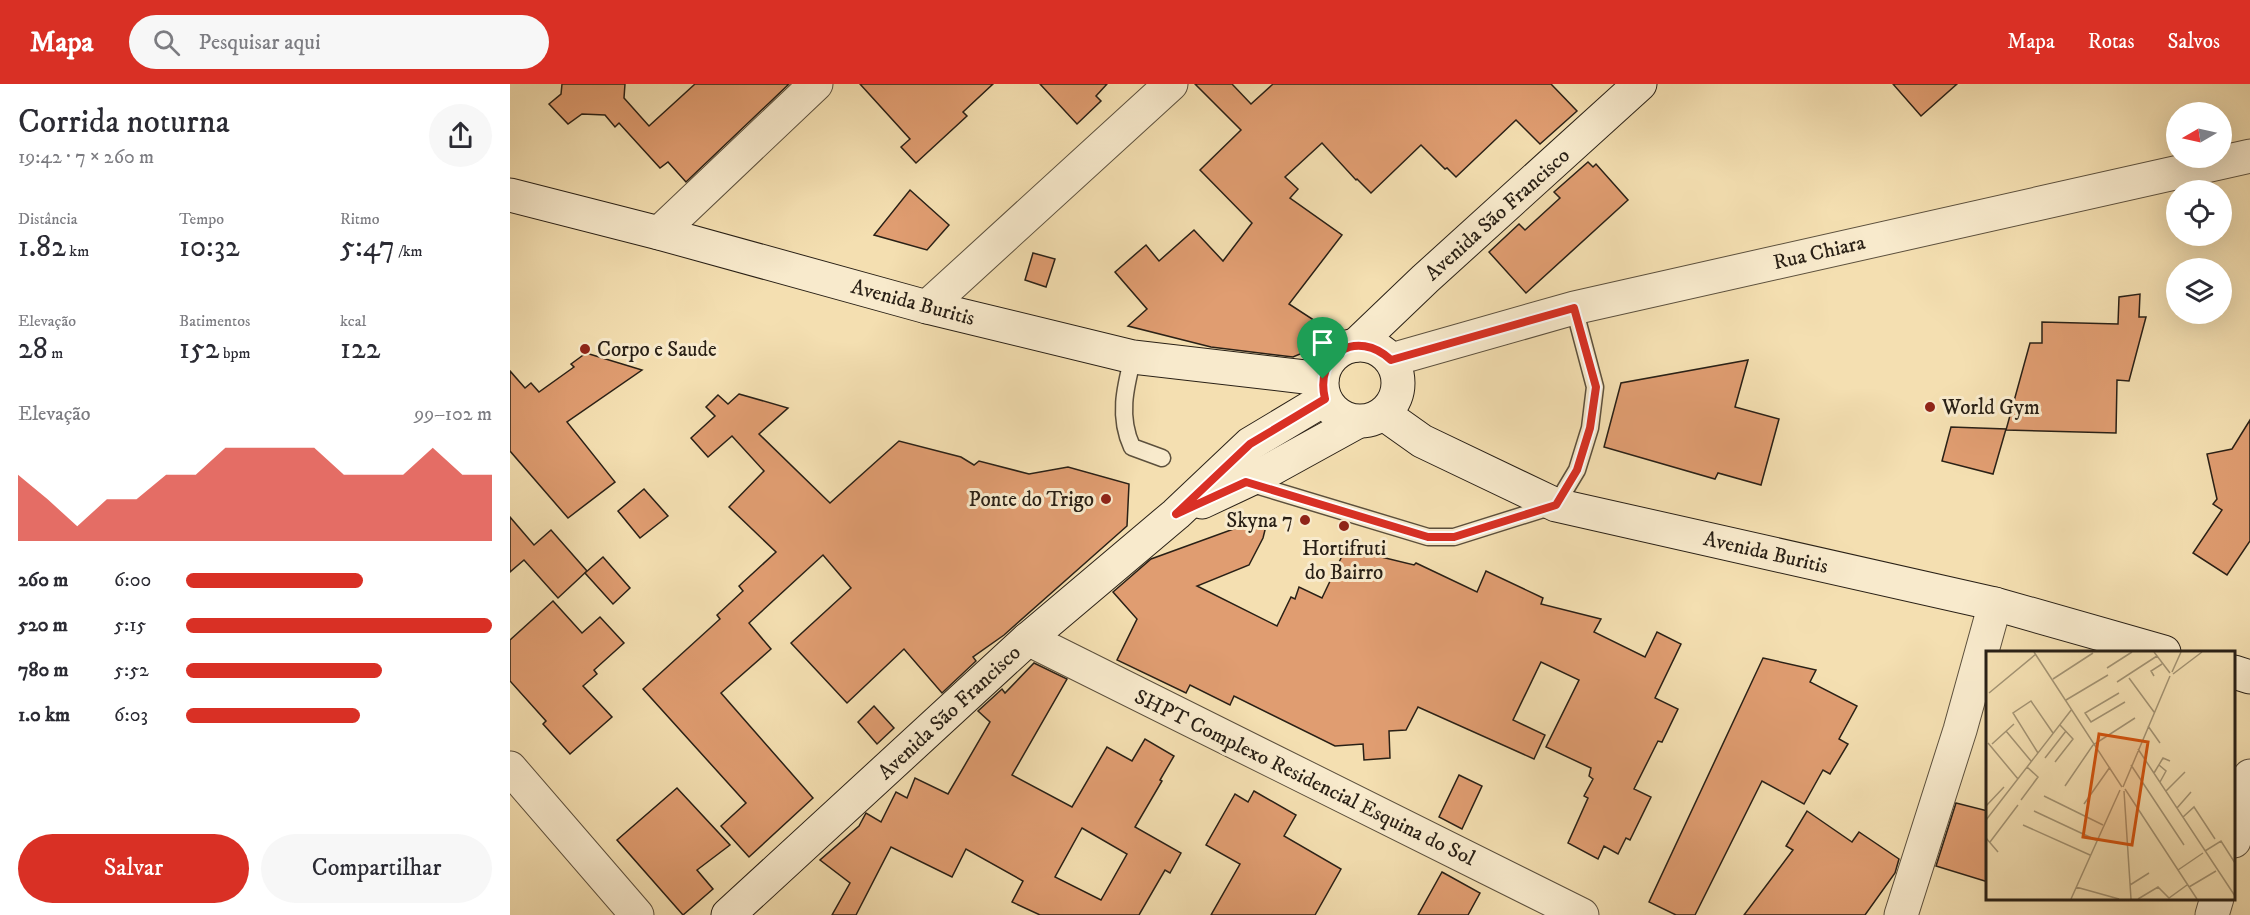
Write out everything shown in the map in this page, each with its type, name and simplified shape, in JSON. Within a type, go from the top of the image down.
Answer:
[{"type":"street","points":[[659,233],[816,84]]},
{"type":"street","points":[[927,307],[1172,84]]},
{"type":"street","name":"Avenida São Francisco","points":[[1356,345],[1425,279],[1640,84]]},
{"type":"street","name":"Rua Chiara","points":[[1391,360],[1574,308],[2250,156]]},
{"type":"street","name":"Avenida Buritis","points":[[510,195],[659,233],[927,307],[1133,357],[1324,389]]},
{"type":"street","points":[[1356,345],[1369,346],[1381,351],[1391,360],[1397,374],[1398,388],[1393,402],[1371,418],[1338,415],[1324,389],[1326,366],[1333,356],[1344,348],[1356,345]]},
{"type":"street","name":"Avenida São Francisco","points":[[729,915],[1029,639],[1176,514],[1250,444],[1324,389]]},
{"type":"street","name":"Avenida Buritis","points":[[1371,418],[1556,505],[1995,604],[2160,651]]},
{"type":"street","name":"Avenida São Francisco","points":[[1176,514],[1246,482],[1371,418]]},
{"type":"street","points":[[1901,915],[1960,730],[1995,604]]},
{"type":"street","name":"SHPT Complexo Residencial Esquina do Sol","points":[[1029,639],[1582,915]]},
{"type":"street","points":[[2235,672],[2250,677]]},
{"type":"street","points":[[510,768],[638,915]]},
{"type":"street","points":[[2235,837],[2250,776]]},
{"type":"street","points":[[2212,915],[2216,900]]},
{"type":"lane","points":[[1246,482],[1428,537],[1454,537],[1556,505],[1577,470],[1590,428],[1596,387],[1574,308]]},
{"type":"lane","points":[[1133,357],[1124,392],[1125,431],[1132,447],[1162,458]]},
{"type":"building","points":[[562,84],[625,84],[624,98],[649,126],[695,84],[789,84],[686,182],[668,162],[660,168],[619,123],[615,127],[605,115],[582,114],[568,124],[549,104],[561,94]]},
{"type":"building","points":[[860,84],[993,84],[963,112],[967,116],[916,163],[901,147],[910,139]]},
{"type":"building","points":[[1040,84],[1107,84],[1096,96],[1101,101],[1077,124]]},
{"type":"building","points":[[1195,84],[1232,84],[1251,104],[1273,84],[1551,84],[1577,111],[1540,144],[1516,120],[1456,177],[1421,145],[1371,193],[1322,143],[1285,177],[1298,189],[1290,198],[1342,235],[1289,304],[1323,326],[1312,349],[1293,357],[1211,347],[1128,326],[1147,309],[1115,272],[1146,245],[1159,261],[1194,230],[1223,261],[1252,223],[1200,170],[1241,130]]},
{"type":"building","points":[[1893,84],[1957,84],[1921,116]]},
{"type":"building","points":[[1588,162],[1593,167],[1596,164],[1628,200],[1526,293],[1489,252],[1519,224],[1525,230],[1560,198],[1554,192]]},
{"type":"building","points":[[910,190],[949,225],[927,250],[874,235]]},
{"type":"building","points":[[1033,253],[1055,259],[1046,287],[1025,280]]},
{"type":"building","points":[[2140,294],[2139,317],[2146,317],[2129,381],[2117,380],[2116,433],[2006,430],[2030,343],[2042,343],[2042,322],[2118,324],[2119,297]]},
{"type":"building","points":[[586,353],[642,370],[567,422],[615,482],[568,518],[510,451],[510,371],[525,388],[531,383],[539,392],[574,367],[571,364]]},
{"type":"building","points":[[1748,360],[1735,407],[1779,419],[1761,485],[1718,473],[1715,479],[1604,447],[1621,383]]},
{"type":"building","points":[[739,394],[788,408],[759,434],[830,503],[899,441],[961,457],[974,465],[979,461],[1029,474],[1068,467],[1129,484],[1127,526],[1004,635],[973,657],[976,661],[942,693],[904,649],[847,703],[791,643],[851,588],[823,555],[749,623],[771,649],[721,693],[813,798],[749,857],[721,826],[746,803],[643,689],[720,619],[717,615],[743,591],[739,586],[776,552],[729,507],[764,471],[732,436],[708,457],[691,438],[715,416],[706,407],[718,395],[728,404]]},
{"type":"building","points":[[2250,420],[2250,541],[2227,575],[2193,553],[2222,510],[2213,504],[2217,499],[2207,454],[2232,449]]},
{"type":"building","points":[[1951,427],[2006,429],[1993,474],[1942,461]]},
{"type":"building","points":[[644,489],[668,516],[640,538],[618,511]]},
{"type":"building","points":[[510,517],[534,545],[551,530],[587,571],[558,598],[524,560],[510,572]]},
{"type":"building","points":[[1250,523],[1266,526],[1263,538],[1249,565],[1197,586],[1277,626],[1291,597],[1295,599],[1299,587],[1322,598],[1344,548],[1414,565],[1416,563],[1477,592],[1486,571],[1543,598],[1541,604],[1601,619],[1594,632],[1645,657],[1657,632],[1681,644],[1655,698],[1678,709],[1662,742],[1658,741],[1634,789],[1651,797],[1630,840],[1626,838],[1618,854],[1604,846],[1598,859],[1568,843],[1588,798],[1584,796],[1593,779],[1589,776],[1591,768],[1546,747],[1579,680],[1541,662],[1513,720],[1545,735],[1534,759],[1418,707],[1406,730],[1389,731],[1390,758],[1364,760],[1363,744],[1335,746],[1234,696],[1230,705],[1190,685],[1186,693],[1117,660],[1137,619],[1113,592],[1151,559]]},
{"type":"building","points":[[603,557],[630,588],[613,604],[585,573]]},
{"type":"building","points":[[553,601],[582,633],[600,617],[624,643],[594,670],[597,674],[583,686],[612,717],[570,754],[543,724],[546,721],[510,681],[510,640]]},
{"type":"building","points":[[1763,658],[1816,670],[1810,682],[1857,706],[1839,739],[1848,744],[1830,774],[1823,770],[1804,804],[1762,781],[1695,915],[1676,915],[1649,902]]},
{"type":"building","points":[[1034,663],[1067,679],[1012,775],[1072,807],[1107,747],[1132,761],[1145,739],[1174,756],[1135,827],[1181,853],[1170,873],[1165,870],[1139,915],[1040,915],[1012,902],[1023,881],[966,849],[952,877],[891,847],[856,915],[832,915],[850,883],[820,860],[859,826],[866,813],[881,822],[896,792],[907,798],[915,778],[948,794],[990,722],[978,711],[1002,689],[1005,693]],"holes":[[[1082,828],[1127,854],[1101,900],[1055,877]]]},
{"type":"building","points":[[874,706],[894,728],[877,744],[858,722]]},
{"type":"building","points":[[1459,775],[1482,786],[1462,829],[1439,817]]},
{"type":"building","points":[[677,788],[730,845],[697,870],[713,889],[683,915],[617,840]]},
{"type":"building","points":[[1254,791],[1296,815],[1284,836],[1341,869],[1315,915],[1211,915],[1240,864],[1206,845],[1235,794],[1248,802]]},
{"type":"building","points":[[1956,803],[1986,810],[1986,881],[1936,866]]},
{"type":"building","points":[[1807,811],[1852,842],[1859,832],[1899,859],[1895,873],[1865,915],[1744,915],[1793,850],[1786,846]]},
{"type":"building","points":[[1442,872],[1480,893],[1468,915],[1418,915]]},
{"type":"place","name":"Corpo e Saude","points":[[585,349]]},
{"type":"place","name":"World Gym","points":[[1930,407]]},
{"type":"place","name":"Ponte do Trigo","points":[[1106,499]]},
{"type":"place","name":"Skyna 7","points":[[1305,520]]},
{"type":"place","name":"Hortifruti do Bairro","points":[[1344,526]]},
{"type":"route","points":[[1574,308],[1596,387],[1590,428],[1577,470],[1556,505],[1475,531],[1454,537],[1428,537],[1246,482],[1176,514],[1250,444],[1325,399],[1323,379],[1326,366],[1333,356],[1344,348],[1356,345],[1369,346],[1381,351],[1391,360],[1574,308]]}]
